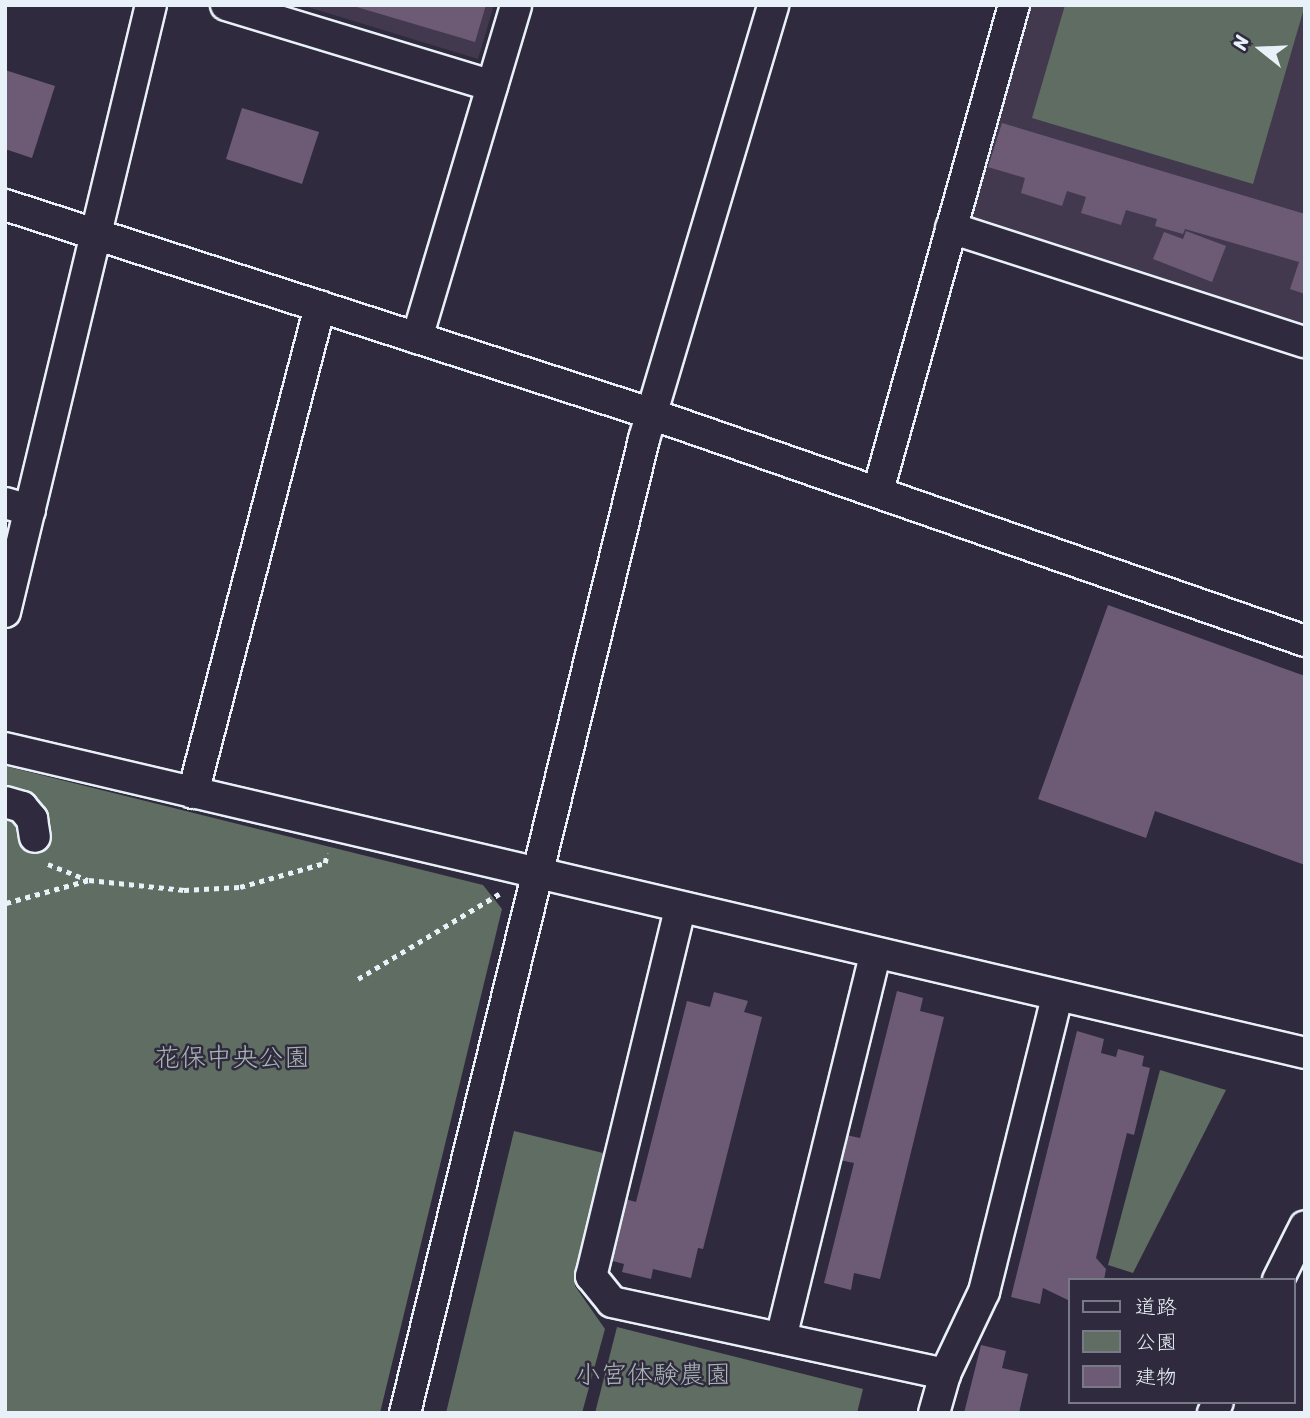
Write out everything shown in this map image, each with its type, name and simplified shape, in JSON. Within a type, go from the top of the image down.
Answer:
[{"type":"street","points":[[5,612],[18,506],[95,234],[151,5]]},
{"type":"street","points":[[226,5],[492,86]]},
{"type":"street","points":[[417,338],[516,5]]},
{"type":"street","points":[[405,1413],[651,414],[773,5]]},
{"type":"street","points":[[878,491],[1014,5]]},
{"type":"street","points":[[5,205],[651,414],[1304,638]]},
{"type":"street","points":[[951,228],[1305,342]]},
{"type":"street","points":[[193,793],[320,306]]},
{"type":"street","points":[[5,747],[875,955],[1305,1053]]},
{"type":"street","points":[[5,803],[22,807],[32,819],[35,837]]},
{"type":"street","points":[[680,909],[592,1276],[612,1302],[945,1374]]},
{"type":"street","points":[[781,1338],[875,955]]},
{"type":"street","points":[[934,1413],[945,1374],[984,1292],[1057,997]]},
{"type":"street","points":[[1279,1278],[1305,1226]]},
{"type":"path","points":[[6,904],[89,880],[184,890],[240,887],[324,863],[331,841]]},
{"type":"path","points":[[358,979],[506,890]]},
{"type":"shaded area","points":[[301,5],[494,5],[478,59]]},
{"type":"shaded area","points":[[1025,5],[1305,5],[1305,333],[970,224],[965,215]]},
{"type":"green space","points":[[1065,5],[1305,5],[1253,184],[1032,118]]},
{"type":"green space","name":"花保中央公園","points":[[5,766],[483,885],[502,909],[380,1413],[5,1413]]},
{"type":"green space","points":[[1160,1070],[1226,1090],[1133,1273],[1108,1265]]},
{"type":"green space","points":[[514,1131],[607,1154],[575,1286],[605,1329],[582,1413],[446,1413]]},
{"type":"green space","name":"小宮体験農園","points":[[617,1327],[863,1389],[857,1413],[595,1413]]},
{"type":"building","points":[[350,5],[486,5],[475,42]]},
{"type":"building","points":[[5,70],[55,86],[32,158],[5,149]]},
{"type":"building","points":[[242,108],[319,132],[302,184],[226,159]]},
{"type":"building","points":[[1002,123],[1305,214],[1305,294],[1290,289],[1299,262],[1185,229],[1183,234],[1155,226],[1157,219],[1126,210],[1121,225],[1081,213],[1086,197],[1067,191],[1062,206],[1021,193],[1025,178],[988,167]]},
{"type":"building","points":[[1186,231],[1226,246],[1212,282],[1153,259],[1164,232],[1183,239]]},
{"type":"building","points":[[1108,605],[1305,676],[1305,865],[1155,811],[1146,838],[1038,799]]},
{"type":"building","points":[[897,991],[923,998],[920,1011],[944,1017],[880,1279],[854,1273],[851,1290],[824,1283],[854,1163],[840,1160],[846,1135],[860,1138]]},
{"type":"building","points":[[714,992],[748,1001],[744,1012],[762,1017],[703,1249],[698,1248],[691,1278],[653,1269],[651,1279],[622,1272],[624,1264],[609,1260],[625,1199],[636,1202],[687,1001],[710,1007]]},
{"type":"building","points":[[1077,1031],[1104,1039],[1101,1053],[1116,1057],[1118,1049],[1144,1056],[1142,1066],[1150,1068],[1134,1135],[1127,1133],[1096,1258],[1106,1269],[1104,1278],[1068,1278],[1068,1300],[1043,1288],[1040,1304],[1011,1297]]},
{"type":"building","points":[[981,1345],[1006,1351],[1002,1368],[1028,1374],[1019,1413],[964,1413]]}]
